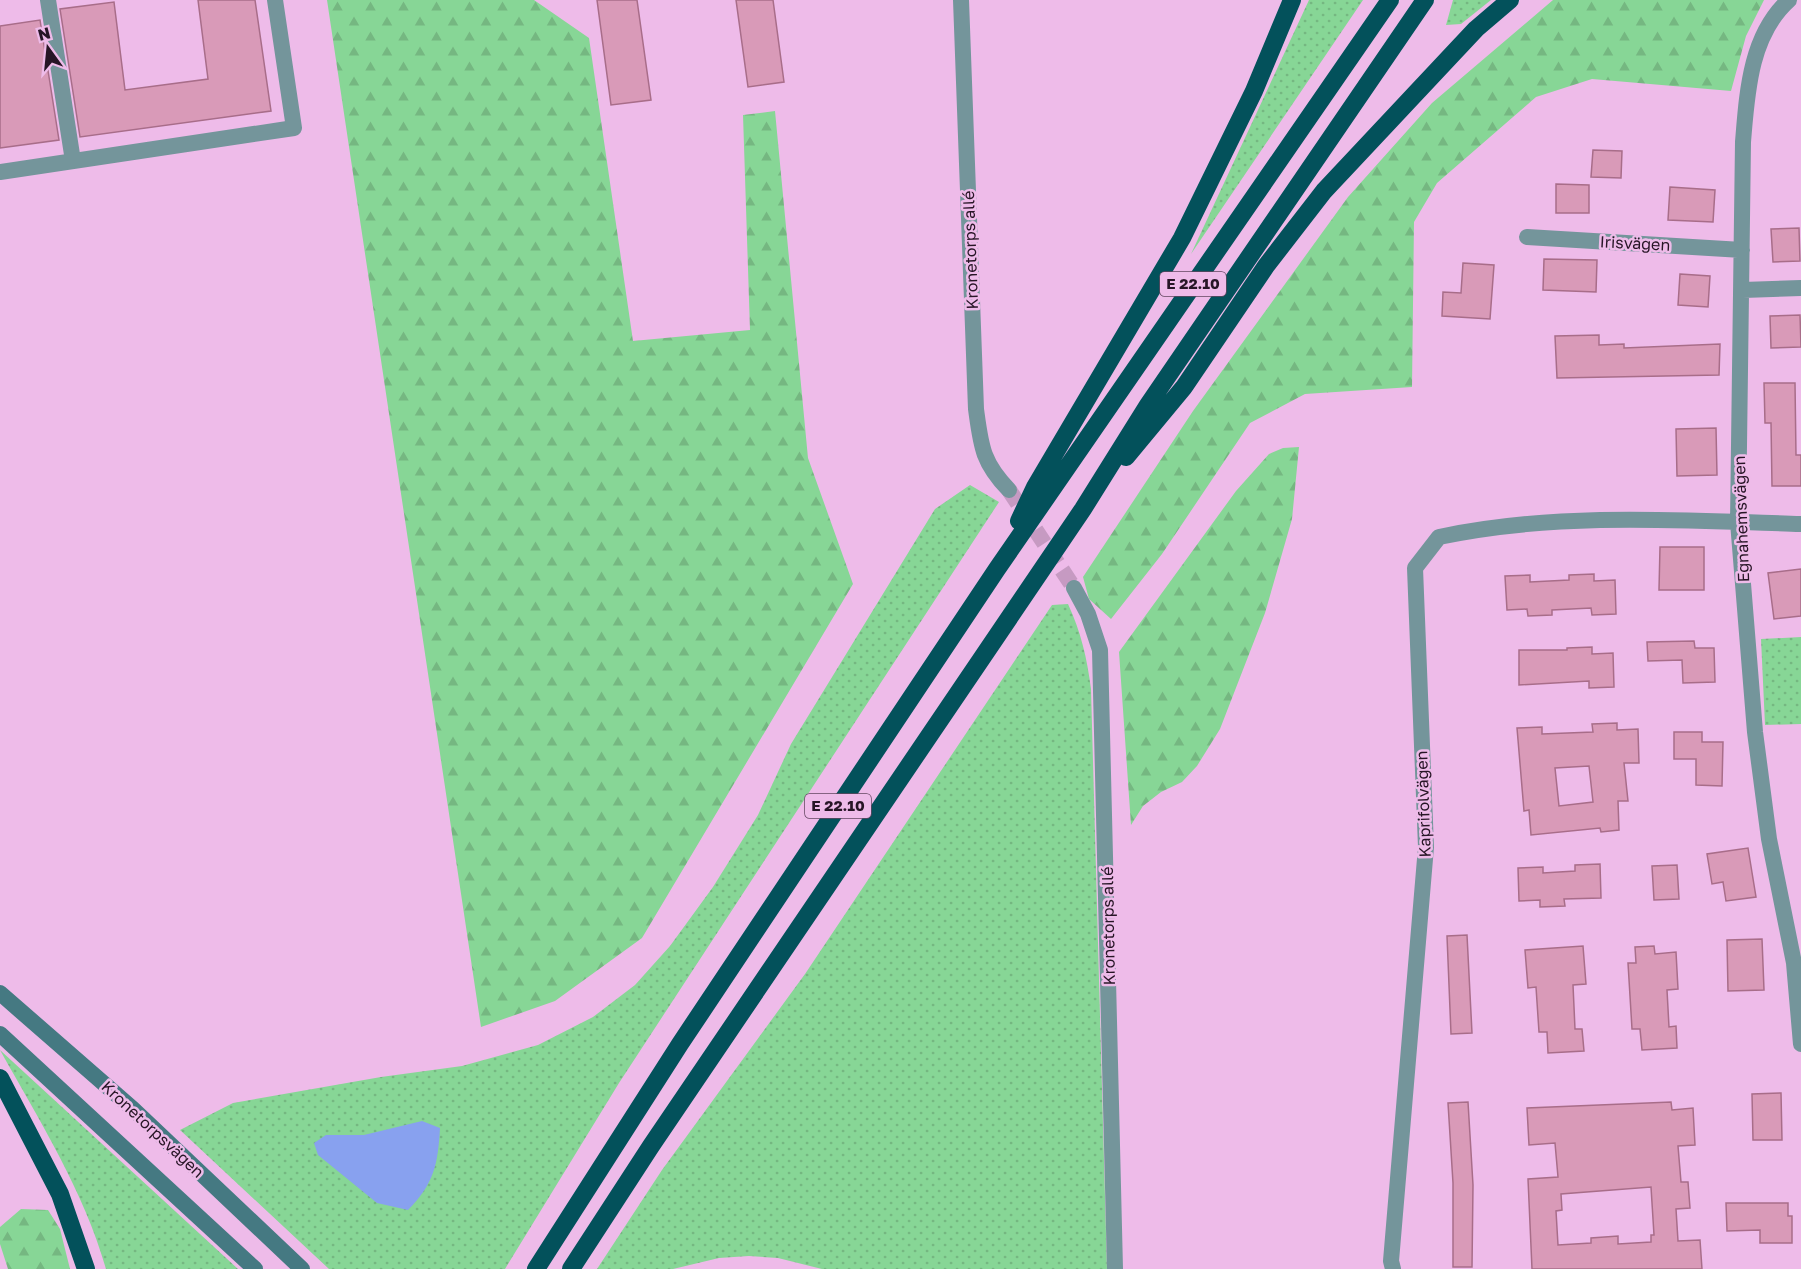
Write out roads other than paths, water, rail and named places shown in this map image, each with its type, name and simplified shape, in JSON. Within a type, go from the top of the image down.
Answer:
[{"type":"highway","points":[[997,568],[1035,487],[1182,238],[1254,92],[1292,0]]},
{"type":"highway","name":"E 22.10","points":[[536,1269],[680,1044],[997,568],[1390,0]]},
{"type":"highway","name":"E 22.10","points":[[571,1269],[651,1146],[1083,509],[1148,405],[1425,0]]},
{"type":"highway","points":[[1083,509],[1184,387],[1266,266],[1324,191],[1476,29],[1510,0]]},
{"type":"highway","points":[[0,1078],[60,1194],[86,1269]]},
{"type":"main road","name":"Kronetorpsvägen","points":[[0,993],[133,1110],[302,1269]]},
{"type":"main road","name":"Kronetorpsvägen","points":[[0,1034],[255,1269]]},
{"type":"street","points":[[48,0],[74,161]]},
{"type":"street","points":[[0,172],[294,128],[275,0]]},
{"type":"street","name":"Kronetorps allé","points":[[961,0],[976,409],[985,457],[991,472],[1009,490]]},
{"type":"street","name":"Egnahemsvägen","points":[[1789,0],[1778,10],[1757,52],[1748,87],[1743,142],[1743,290],[1738,522],[1755,732],[1769,839],[1794,963],[1801,1044]]},
{"type":"street","name":"Irisvägen","points":[[1527,237],[1742,250]]},
{"type":"street","points":[[1743,290],[1801,288]]},
{"type":"street","name":"Kaprifolvägen","points":[[1393,1269],[1391,1261],[1426,847],[1415,567],[1439,537],[1479,529],[1630,519],[1801,524]]},
{"type":"street","name":"Kronetorps allé","points":[[1074,588],[1088,614],[1100,650],[1114,1269]]},
{"type":"water","points":[[422,1121],[440,1128],[438,1152],[429,1182],[408,1210],[377,1203],[318,1155],[314,1143],[326,1135],[364,1135]]},
{"type":"tunnel","points":[[1009,490],[1074,588]]}]
